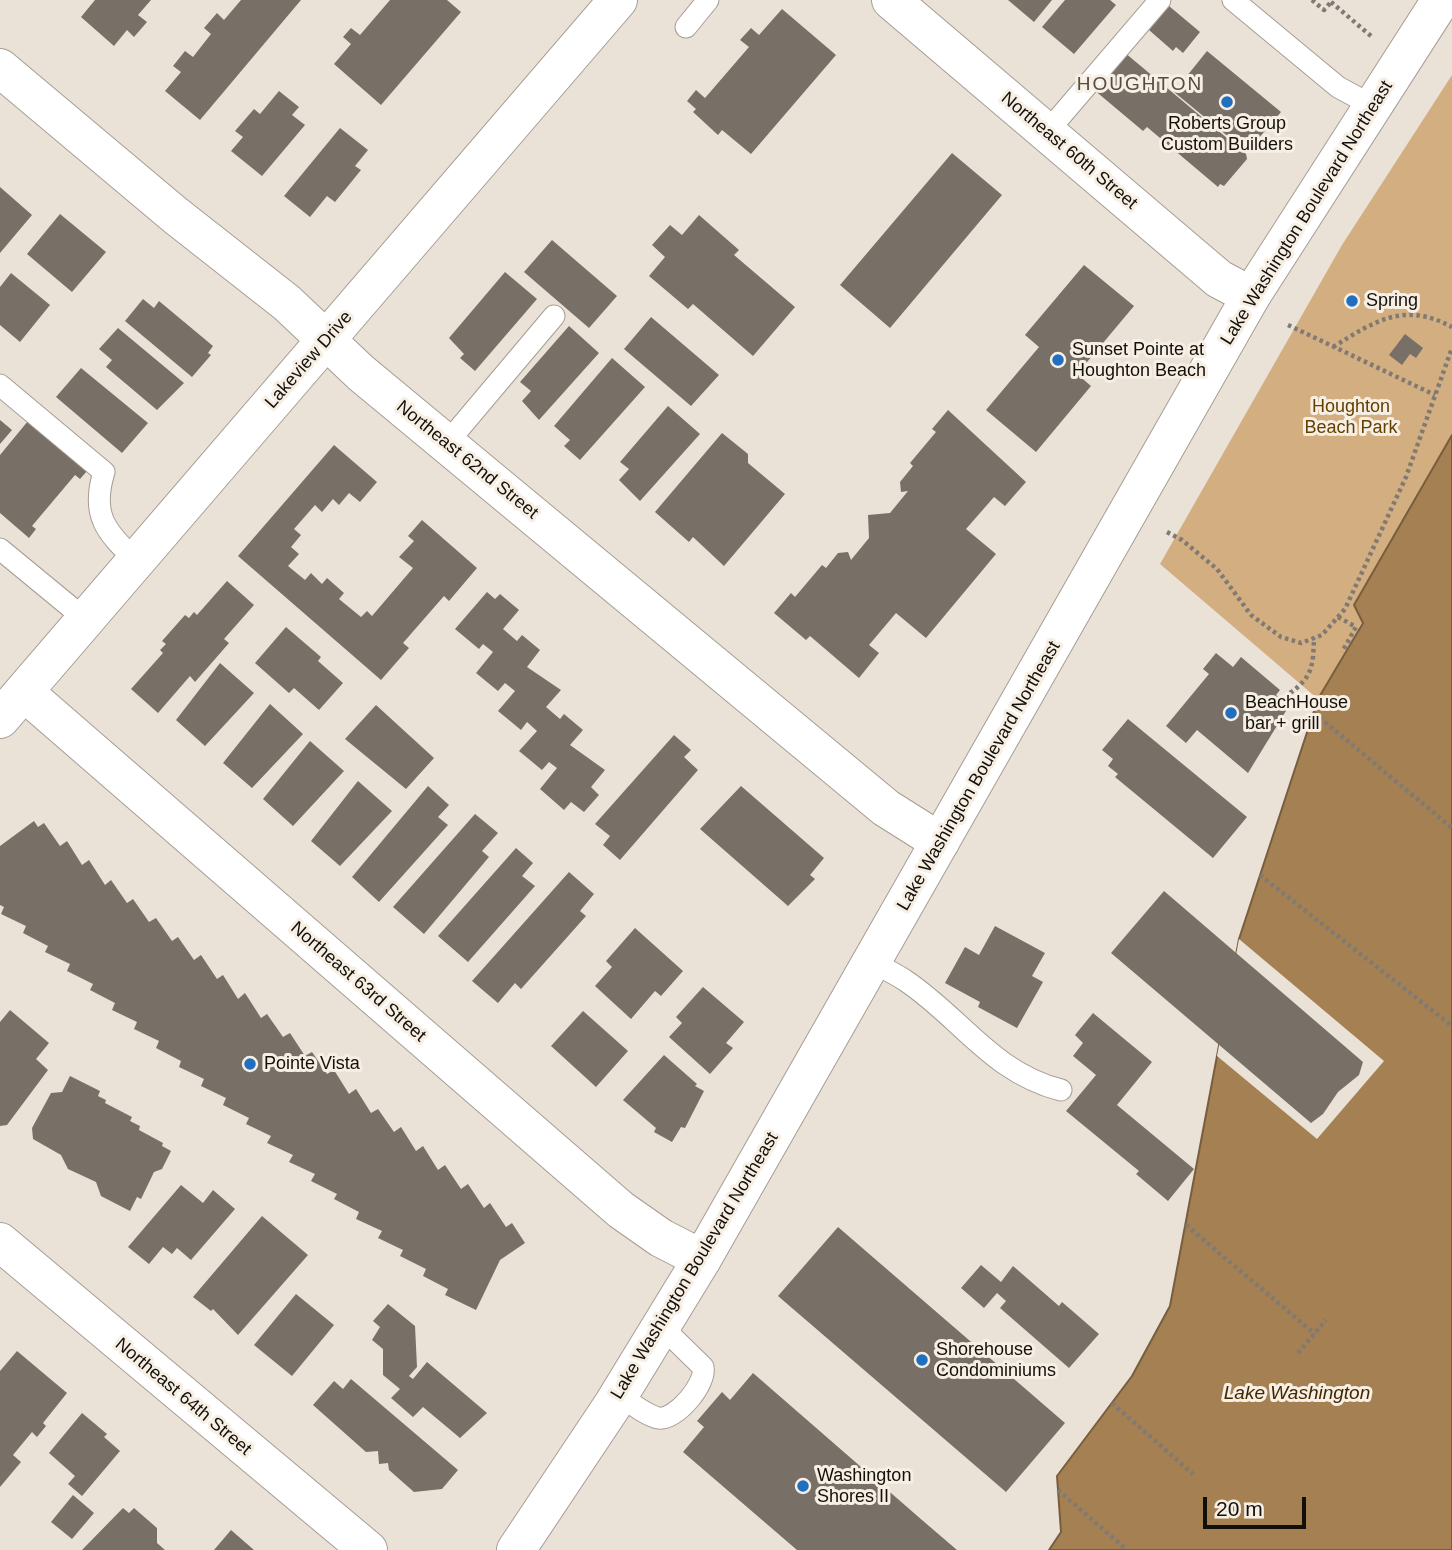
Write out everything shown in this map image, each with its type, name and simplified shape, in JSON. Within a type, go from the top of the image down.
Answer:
[{"type":"street","name":"Lakeview Drive","points":[[12,705],[618,0]]},
{"type":"street","name":"Northeast 60th Street","points":[[891,0],[1219,279],[1251,296]]},
{"type":"street","name":"Lake Washington Boulevard Northeast","points":[[516,1550],[618,1395],[702,1259],[1251,296],[1441,0]]},
{"type":"street","name":"Northeast 62nd Street","points":[[0,68],[175,215],[287,303],[361,373],[887,808],[940,842]]},
{"type":"street","name":"Northeast 63rd Street","points":[[12,705],[621,1210],[661,1238],[702,1259]]},
{"type":"street","name":"Northeast 64th Street","points":[[3,1250],[368,1550]]},
{"type":"lane","points":[[686,27],[708,0]]},
{"type":"lane","points":[[1046,132],[1160,0]]},
{"type":"lane","points":[[1233,0],[1338,87],[1373,106]]},
{"type":"lane","points":[[447,443],[554,316]]},
{"type":"lane","points":[[0,385],[104,472],[97,496],[109,536],[136,560]]},
{"type":"lane","points":[[0,549],[85,619]]},
{"type":"lane","points":[[873,962],[907,982],[1004,1065],[1032,1083],[1061,1090]]},
{"type":"lane","points":[[618,1395],[652,1416],[665,1418],[677,1412],[702,1379],[703,1367],[661,1326]]},
{"type":"path","points":[[1312,0],[1324,10],[1332,1],[1371,36]]},
{"type":"path","points":[[1333,347],[1379,319],[1411,313],[1436,319],[1452,327]]},
{"type":"path","points":[[1288,325],[1435,395]]},
{"type":"path","points":[[1167,532],[1182,540],[1217,569],[1251,615],[1281,637],[1301,643],[1322,635],[1345,610],[1406,477],[1452,348]]},
{"type":"path","points":[[1338,617],[1356,627],[1342,652]]},
{"type":"path","points":[[1290,693],[1307,682],[1314,660],[1314,638]]},
{"type":"path","points":[[1314,713],[1452,828]]},
{"type":"path","points":[[1260,875],[1452,1026]]},
{"type":"path","points":[[1186,1225],[1315,1334]]},
{"type":"path","points":[[1298,1353],[1326,1320]]},
{"type":"path","points":[[1112,1402],[1193,1474]]},
{"type":"path","points":[[1058,1490],[1127,1550]]},
{"type":"green space","name":"Houghton Beach Park","points":[[1452,75],[1452,435],[1355,605],[1362,622],[1318,699],[1160,564],[1342,245]]},
{"type":"water","name":"Lake Washington","points":[[1452,435],[1452,1550],[1049,1550],[1061,1532],[1057,1476],[1132,1376],[1170,1306],[1239,939],[1318,699],[1363,623],[1354,605]]},
{"type":"pier","points":[[1239,939],[1384,1061],[1317,1139],[1217,1056]]},
{"type":"building","points":[[95,0],[151,0],[138,15],[147,22],[134,37],[127,30],[114,46],[81,17]]},
{"type":"building","points":[[241,0],[301,0],[200,120],[165,91],[181,72],[173,66],[185,51],[193,57],[211,34],[204,28],[217,13],[224,20]]},
{"type":"building","points":[[390,0],[447,0],[461,12],[381,105],[334,64],[351,44],[343,37],[351,28],[360,35]]},
{"type":"building","points":[[1008,0],[1052,0],[1034,22]]},
{"type":"building","points":[[1065,0],[1110,0],[1116,5],[1074,54],[1042,27]]},
{"type":"building","points":[[1169,6],[1200,32],[1183,53],[1176,47],[1173,51],[1149,30]]},
{"type":"building","points":[[782,9],[836,55],[751,154],[722,130],[718,135],[693,112],[696,109],[687,101],[696,90],[705,98],[749,47],[740,40],[751,28],[759,35]]},
{"type":"building","name":"Roberts Group Custom Builders","points":[[1207,51],[1281,112],[1247,152],[1174,92]]},
{"type":"building","points":[[1124,52],[1246,154],[1247,159],[1224,186],[1220,184],[1218,187],[1147,127],[1143,131],[1093,89]]},
{"type":"building","points":[[279,91],[299,107],[292,115],[305,125],[262,176],[231,151],[243,137],[235,131],[254,109],[260,114]]},
{"type":"building","points":[[340,128],[368,150],[355,166],[361,170],[335,202],[327,196],[310,217],[284,196]]},
{"type":"building","points":[[952,153],[1002,195],[890,328],[840,285]]},
{"type":"building","points":[[0,187],[32,215],[0,253]]},
{"type":"building","points":[[60,214],[106,252],[72,292],[27,254]]},
{"type":"building","points":[[699,215],[739,250],[734,255],[795,307],[753,356],[693,304],[688,309],[649,276],[665,257],[652,245],[670,225],[682,235]]},
{"type":"building","points":[[552,240],[617,296],[589,328],[524,272]]},
{"type":"building","name":"Sunset Pointe at Houghton Beach","points":[[1084,265],[1134,306],[1077,374],[1091,386],[1036,452],[986,410],[1039,347],[1025,335]]},
{"type":"building","points":[[505,272],[537,299],[475,371],[460,358],[464,354],[449,338]]},
{"type":"building","points":[[11,273],[50,305],[20,342],[0,325],[0,287]]},
{"type":"building","points":[[143,299],[154,308],[159,301],[213,346],[208,353],[211,355],[192,377],[125,321]]},
{"type":"building","points":[[651,317],[719,375],[691,406],[624,349]]},
{"type":"building","points":[[569,326],[599,353],[539,420],[522,401],[531,391],[520,382]]},
{"type":"building","points":[[118,328],[184,383],[157,410],[106,367],[112,360],[99,349]]},
{"type":"building","points":[[1405,334],[1423,348],[1416,358],[1410,354],[1402,365],[1389,355]]},
{"type":"building","points":[[612,358],[645,387],[580,460],[564,446],[570,440],[554,426]]},
{"type":"building","points":[[81,368],[148,423],[122,453],[56,397]]},
{"type":"building","points":[[668,406],[700,434],[640,501],[619,480],[629,469],[620,462]]},
{"type":"building","points":[[948,410],[1026,482],[1005,506],[994,497],[966,529],[996,554],[926,638],[896,613],[869,645],[879,653],[859,678],[810,636],[806,640],[774,613],[791,593],[795,597],[822,565],[826,568],[838,553],[848,552],[851,560],[869,538],[868,515],[890,513],[908,491],[901,492],[900,482],[913,466],[910,463],[936,432],[932,429]]},
{"type":"building","points":[[0,420],[12,430],[0,444]]},
{"type":"building","points":[[28,421],[87,471],[80,479],[75,475],[32,526],[36,529],[29,538],[0,513],[0,455]]},
{"type":"building","points":[[722,433],[748,454],[748,463],[785,494],[724,566],[693,537],[689,542],[655,512]]},
{"type":"building","points":[[334,445],[377,482],[360,502],[349,493],[339,505],[333,499],[322,512],[315,505],[294,529],[301,535],[291,547],[299,554],[288,566],[305,580],[311,573],[322,584],[327,578],[344,593],[339,599],[361,617],[367,611],[372,616],[413,568],[399,557],[414,541],[408,536],[422,520],[477,568],[449,601],[444,596],[403,643],[409,648],[381,680],[238,556]]},
{"type":"building","points":[[227,581],[254,605],[224,639],[229,643],[195,682],[190,676],[158,713],[131,689],[163,653],[160,650],[166,644],[162,641],[185,615],[189,618],[194,612],[197,615]]},
{"type":"building","points":[[487,592],[495,599],[500,594],[519,610],[503,629],[517,641],[522,635],[540,650],[527,667],[561,690],[546,707],[560,719],[564,714],[583,730],[570,745],[605,770],[591,787],[599,795],[584,812],[571,802],[564,810],[540,789],[557,768],[549,762],[542,770],[519,751],[537,731],[527,722],[521,730],[498,711],[515,691],[505,683],[498,691],[476,673],[493,652],[483,644],[479,649],[455,629]]},
{"type":"building","points":[[286,627],[321,657],[318,661],[343,683],[319,710],[294,688],[289,693],[255,663]]},
{"type":"building","name":"BeachHouse bar + grill","points":[[1216,653],[1233,667],[1241,657],[1280,690],[1276,695],[1289,706],[1248,773],[1197,730],[1186,743],[1166,726],[1209,674],[1203,669]]},
{"type":"building","points":[[220,663],[254,693],[205,746],[176,720]]},
{"type":"building","points":[[270,704],[303,734],[252,788],[223,763]]},
{"type":"building","points":[[376,705],[434,758],[406,789],[345,739]]},
{"type":"building","points":[[1128,719],[1247,817],[1213,858],[1115,777],[1118,774],[1108,766],[1113,759],[1102,750]]},
{"type":"building","points":[[674,735],[691,750],[684,757],[698,770],[620,860],[603,845],[610,836],[595,824]]},
{"type":"building","points":[[310,741],[344,771],[293,826],[263,799]]},
{"type":"building","points":[[358,781],[392,811],[340,866],[311,841]]},
{"type":"building","points":[[428,786],[449,805],[438,817],[448,825],[379,902],[352,877]]},
{"type":"building","points":[[741,786],[824,858],[810,875],[815,879],[788,906],[700,829]]},
{"type":"building","points":[[475,814],[498,833],[482,851],[489,857],[424,934],[393,907]]},
{"type":"building","name":"Pointe Vista","points":[[34,821],[38,827],[44,823],[60,846],[67,841],[82,865],[89,860],[105,885],[111,880],[127,903],[133,899],[149,922],[156,918],[172,941],[178,937],[194,960],[201,955],[217,979],[223,975],[238,999],[245,993],[261,1018],[267,1014],[283,1037],[290,1033],[305,1056],[312,1052],[327,1074],[334,1070],[349,1094],[356,1089],[371,1113],[378,1109],[394,1132],[401,1127],[416,1151],[423,1146],[438,1170],[445,1165],[461,1189],[468,1184],[484,1208],[490,1203],[506,1227],[512,1223],[525,1243],[500,1260],[476,1310],[445,1295],[448,1289],[423,1276],[426,1269],[400,1256],[403,1250],[378,1238],[382,1231],[356,1219],[359,1212],[334,1199],[337,1194],[311,1181],[315,1174],[289,1162],[293,1155],[267,1143],[271,1136],[246,1124],[249,1118],[223,1105],[226,1098],[201,1086],[204,1079],[179,1067],[181,1061],[156,1048],[159,1041],[134,1029],[137,1022],[112,1010],[115,1003],[90,990],[93,984],[67,971],[70,964],[45,952],[48,946],[23,933],[26,926],[1,914],[4,907],[0,905],[0,846]]},
{"type":"building","points":[[516,848],[533,863],[522,876],[535,886],[468,962],[438,936]]},
{"type":"building","points":[[569,872],[594,894],[580,911],[586,916],[521,989],[515,983],[498,1003],[472,981]]},
{"type":"building","points":[[1164,891],[1363,1062],[1359,1075],[1338,1092],[1323,1114],[1311,1123],[1111,953]]},
{"type":"building","points":[[995,926],[1045,953],[1032,976],[1043,982],[1017,1028],[978,1007],[980,1002],[945,983],[965,947],[979,955]]},
{"type":"building","points":[[635,928],[683,971],[661,996],[655,991],[631,1019],[595,986],[612,967],[606,961]]},
{"type":"building","points":[[703,987],[744,1022],[726,1043],[733,1048],[710,1074],[669,1037],[682,1023],[676,1017]]},
{"type":"building","points":[[10,1010],[49,1043],[36,1059],[48,1070],[7,1125],[0,1126],[0,1022]]},
{"type":"building","points":[[583,1011],[628,1051],[596,1087],[551,1046]]},
{"type":"building","points":[[1093,1013],[1152,1062],[1117,1105],[1194,1169],[1168,1201],[1136,1174],[1139,1171],[1066,1111],[1096,1075],[1073,1056],[1083,1043],[1075,1035]]},
{"type":"building","points":[[664,1055],[697,1084],[695,1086],[704,1091],[685,1128],[681,1127],[672,1142],[654,1132],[656,1128],[623,1100]]},
{"type":"building","points":[[70,1076],[100,1091],[98,1096],[106,1100],[105,1103],[132,1117],[130,1121],[140,1126],[139,1130],[163,1143],[162,1146],[171,1151],[162,1169],[154,1172],[141,1199],[137,1197],[130,1211],[101,1196],[96,1182],[68,1169],[61,1155],[33,1139],[32,1128],[51,1093],[62,1092]]},
{"type":"building","points":[[181,1185],[203,1203],[213,1190],[235,1209],[191,1260],[177,1248],[172,1254],[163,1247],[149,1264],[128,1247]]},
{"type":"building","points":[[262,1216],[308,1255],[238,1335],[213,1309],[211,1311],[193,1297]]},
{"type":"building","name":"Shorehouse Condominiums","points":[[838,1227],[1065,1423],[1006,1492],[778,1296]]},
{"type":"building","points":[[981,1265],[1001,1282],[1013,1266],[1059,1306],[1062,1302],[1099,1334],[1069,1368],[1000,1308],[1006,1301],[997,1293],[984,1308],[961,1288]]},
{"type":"building","points":[[296,1294],[334,1325],[292,1376],[254,1345]]},
{"type":"building","points":[[388,1304],[415,1326],[417,1367],[409,1376],[413,1379],[427,1362],[487,1413],[460,1438],[423,1407],[413,1417],[391,1398],[400,1389],[383,1375],[383,1349],[372,1340],[380,1327],[373,1321]]},
{"type":"building","points":[[17,1351],[67,1393],[43,1423],[46,1426],[37,1437],[32,1432],[13,1455],[21,1462],[0,1487],[0,1371]]},
{"type":"building","name":"Washington Shores II","points":[[753,1373],[957,1550],[797,1550],[683,1452],[704,1427],[697,1421],[722,1392],[730,1400]]},
{"type":"building","points":[[351,1379],[458,1470],[442,1489],[414,1492],[389,1470],[388,1463],[379,1464],[378,1451],[366,1452],[313,1405],[334,1381],[343,1389]]},
{"type":"building","points":[[82,1413],[107,1434],[104,1437],[120,1451],[82,1496],[68,1484],[75,1476],[49,1453]]},
{"type":"building","points":[[73,1495],[94,1513],[72,1539],[51,1522]]},
{"type":"building","points":[[123,1508],[129,1513],[134,1508],[157,1528],[157,1543],[165,1550],[82,1550]]},
{"type":"building","points":[[231,1530],[254,1550],[214,1550]]},
{"type":"place","name":"Roberts Group Custom Builders","points":[[1227,102]]},
{"type":"place","name":"Spring","points":[[1352,301]]},
{"type":"place","name":"Sunset Pointe at Houghton Beach","points":[[1058,360]]},
{"type":"place","name":"BeachHouse bar + grill","points":[[1231,713]]},
{"type":"place","name":"Pointe Vista","points":[[250,1064]]},
{"type":"place","name":"Shorehouse Condominiums","points":[[922,1360]]},
{"type":"place","name":"Washington Shores II","points":[[803,1486]]},
{"type":"district","name":"HOUGHTON","points":[[1140,85]]}]
